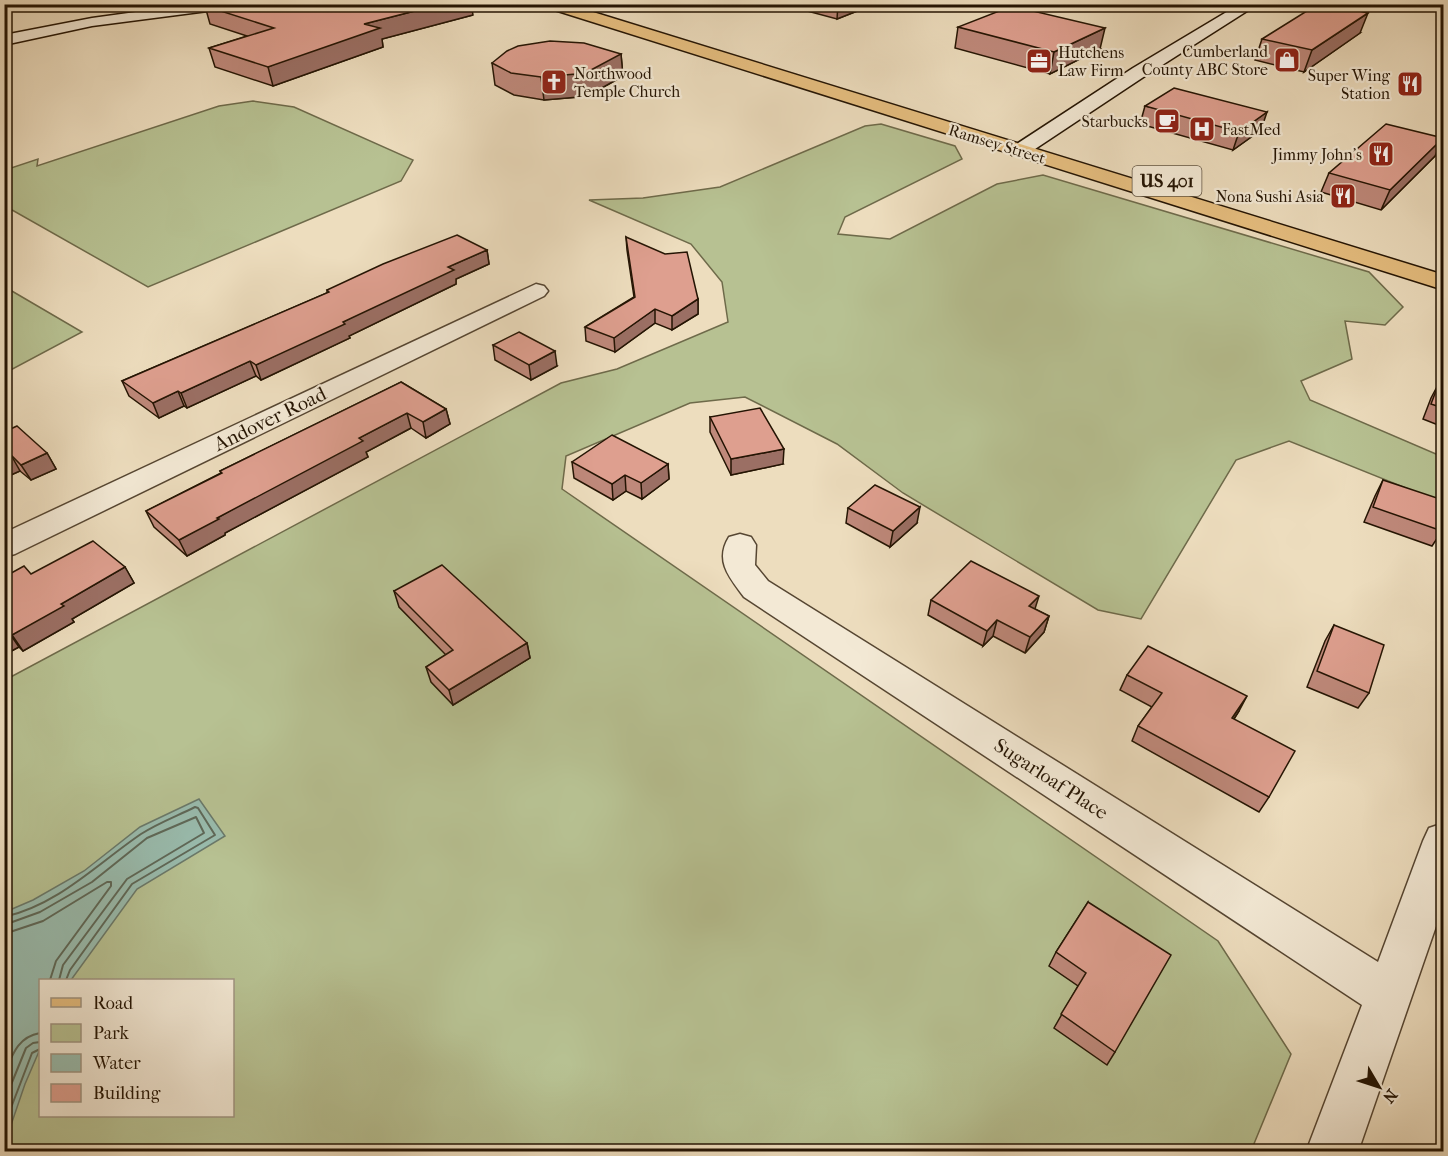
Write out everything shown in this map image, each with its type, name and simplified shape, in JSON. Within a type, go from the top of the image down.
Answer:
[{"type":"main road","name":"Ramsey Street","points":[[550,4],[1026,146],[1443,265]]},
{"type":"main road","name":"Ramsey Street","points":[[586,4],[1443,283]]},
{"type":"street","points":[[4,40],[92,22],[231,4]]},
{"type":"street","points":[[1026,146],[1139,72],[1251,4]]},
{"type":"street","name":"Andover Road","points":[[4,546],[536,291]]},
{"type":"street","name":"Sugarloaf Place","points":[[740,545],[739,567],[756,589],[1388,995]]},
{"type":"street","points":[[1332,1152],[1443,841]]},
{"type":"green space","points":[[253,101],[294,107],[413,160],[401,181],[148,287],[5,206],[5,170],[38,159],[37,166],[219,106]]},
{"type":"green space","points":[[881,124],[955,146],[962,159],[845,217],[838,234],[890,239],[997,184],[1043,175],[1369,272],[1403,307],[1385,325],[1345,321],[1352,359],[1301,381],[1310,400],[1443,457],[1443,503],[1289,441],[1236,460],[1141,619],[1098,610],[903,493],[837,444],[745,397],[690,403],[566,456],[562,489],[1218,941],[1291,1054],[1251,1151],[5,1152],[5,680],[561,383],[617,369],[728,322],[722,282],[691,244],[589,200],[643,198],[720,187],[865,126]]},
{"type":"green space","points":[[5,287],[82,332],[5,373]]},
{"type":"water","points":[[199,799],[225,836],[137,889],[72,979],[39,979],[39,1051],[5,1136],[5,912],[33,900],[84,871],[140,827]]},
{"type":"building","points":[[211,4],[442,4],[364,24],[380,28],[268,67],[209,48],[274,28],[205,6]]},
{"type":"building","points":[[1318,4],[1368,13],[1312,50],[1262,39]]},
{"type":"building","points":[[1012,6],[1105,28],[1054,52],[958,27]]},
{"type":"building","points":[[550,41],[584,43],[621,54],[591,70],[576,74],[541,77],[511,73],[492,63],[507,51],[518,46]]},
{"type":"building","points":[[1174,88],[1267,112],[1239,132],[1145,106]]},
{"type":"building","points":[[1386,124],[1443,138],[1390,190],[1329,173]]},
{"type":"building","points":[[457,235],[487,250],[448,267],[454,270],[256,365],[250,361],[181,393],[178,391],[153,403],[122,381],[329,292],[327,290],[383,264]]},
{"type":"building","points":[[626,237],[665,254],[687,252],[698,299],[672,316],[655,309],[614,338],[585,327],[635,297]]},
{"type":"building","points":[[519,332],[555,351],[529,365],[493,345]]},
{"type":"building","points":[[401,382],[446,409],[423,422],[407,413],[359,438],[363,441],[179,540],[146,511],[222,473],[220,471]]},
{"type":"building","points":[[1439,383],[1443,384],[1443,408],[1431,404]]},
{"type":"building","points":[[760,408],[784,449],[731,459],[710,417]]},
{"type":"building","points":[[17,426],[47,453],[21,465],[11,455],[4,458],[4,432]]},
{"type":"building","points":[[612,435],[668,464],[641,483],[625,475],[612,484],[572,462]]},
{"type":"building","points":[[1383,480],[1443,500],[1442,531],[1373,507]]},
{"type":"building","points":[[875,485],[920,507],[893,531],[848,508]]},
{"type":"building","points":[[93,541],[125,567],[61,604],[64,606],[12,635],[8,631],[4,633],[4,577],[24,566],[31,574]]},
{"type":"building","points":[[971,561],[1039,596],[1029,606],[1049,616],[1030,637],[997,620],[987,631],[931,600]]},
{"type":"building","points":[[442,565],[527,643],[449,690],[426,667],[453,650],[394,591]]},
{"type":"building","points":[[1334,625],[1384,645],[1369,693],[1317,671]]},
{"type":"building","points":[[1148,646],[1247,696],[1232,718],[1295,751],[1269,797],[1138,726],[1162,693],[1127,675]]},
{"type":"building","points":[[1088,902],[1171,955],[1115,1052],[1061,1014],[1086,973],[1056,952]]},
{"type":"place","name":"Cumberland County ABC Store","points":[[1287,60]]},
{"type":"place","name":"Hutchens Law Firm","points":[[1039,61]]},
{"type":"place","name":"Northwood Temple Church","points":[[554,82]]},
{"type":"place","name":"Super Wing Station","points":[[1410,84]]},
{"type":"place","name":"Starbucks","points":[[1167,121]]},
{"type":"place","name":"FastMed","points":[[1202,129]]},
{"type":"place","name":"Jimmy John's","points":[[1381,154]]},
{"type":"place","name":"Nona Sushi Asia","points":[[1343,196]]}]
